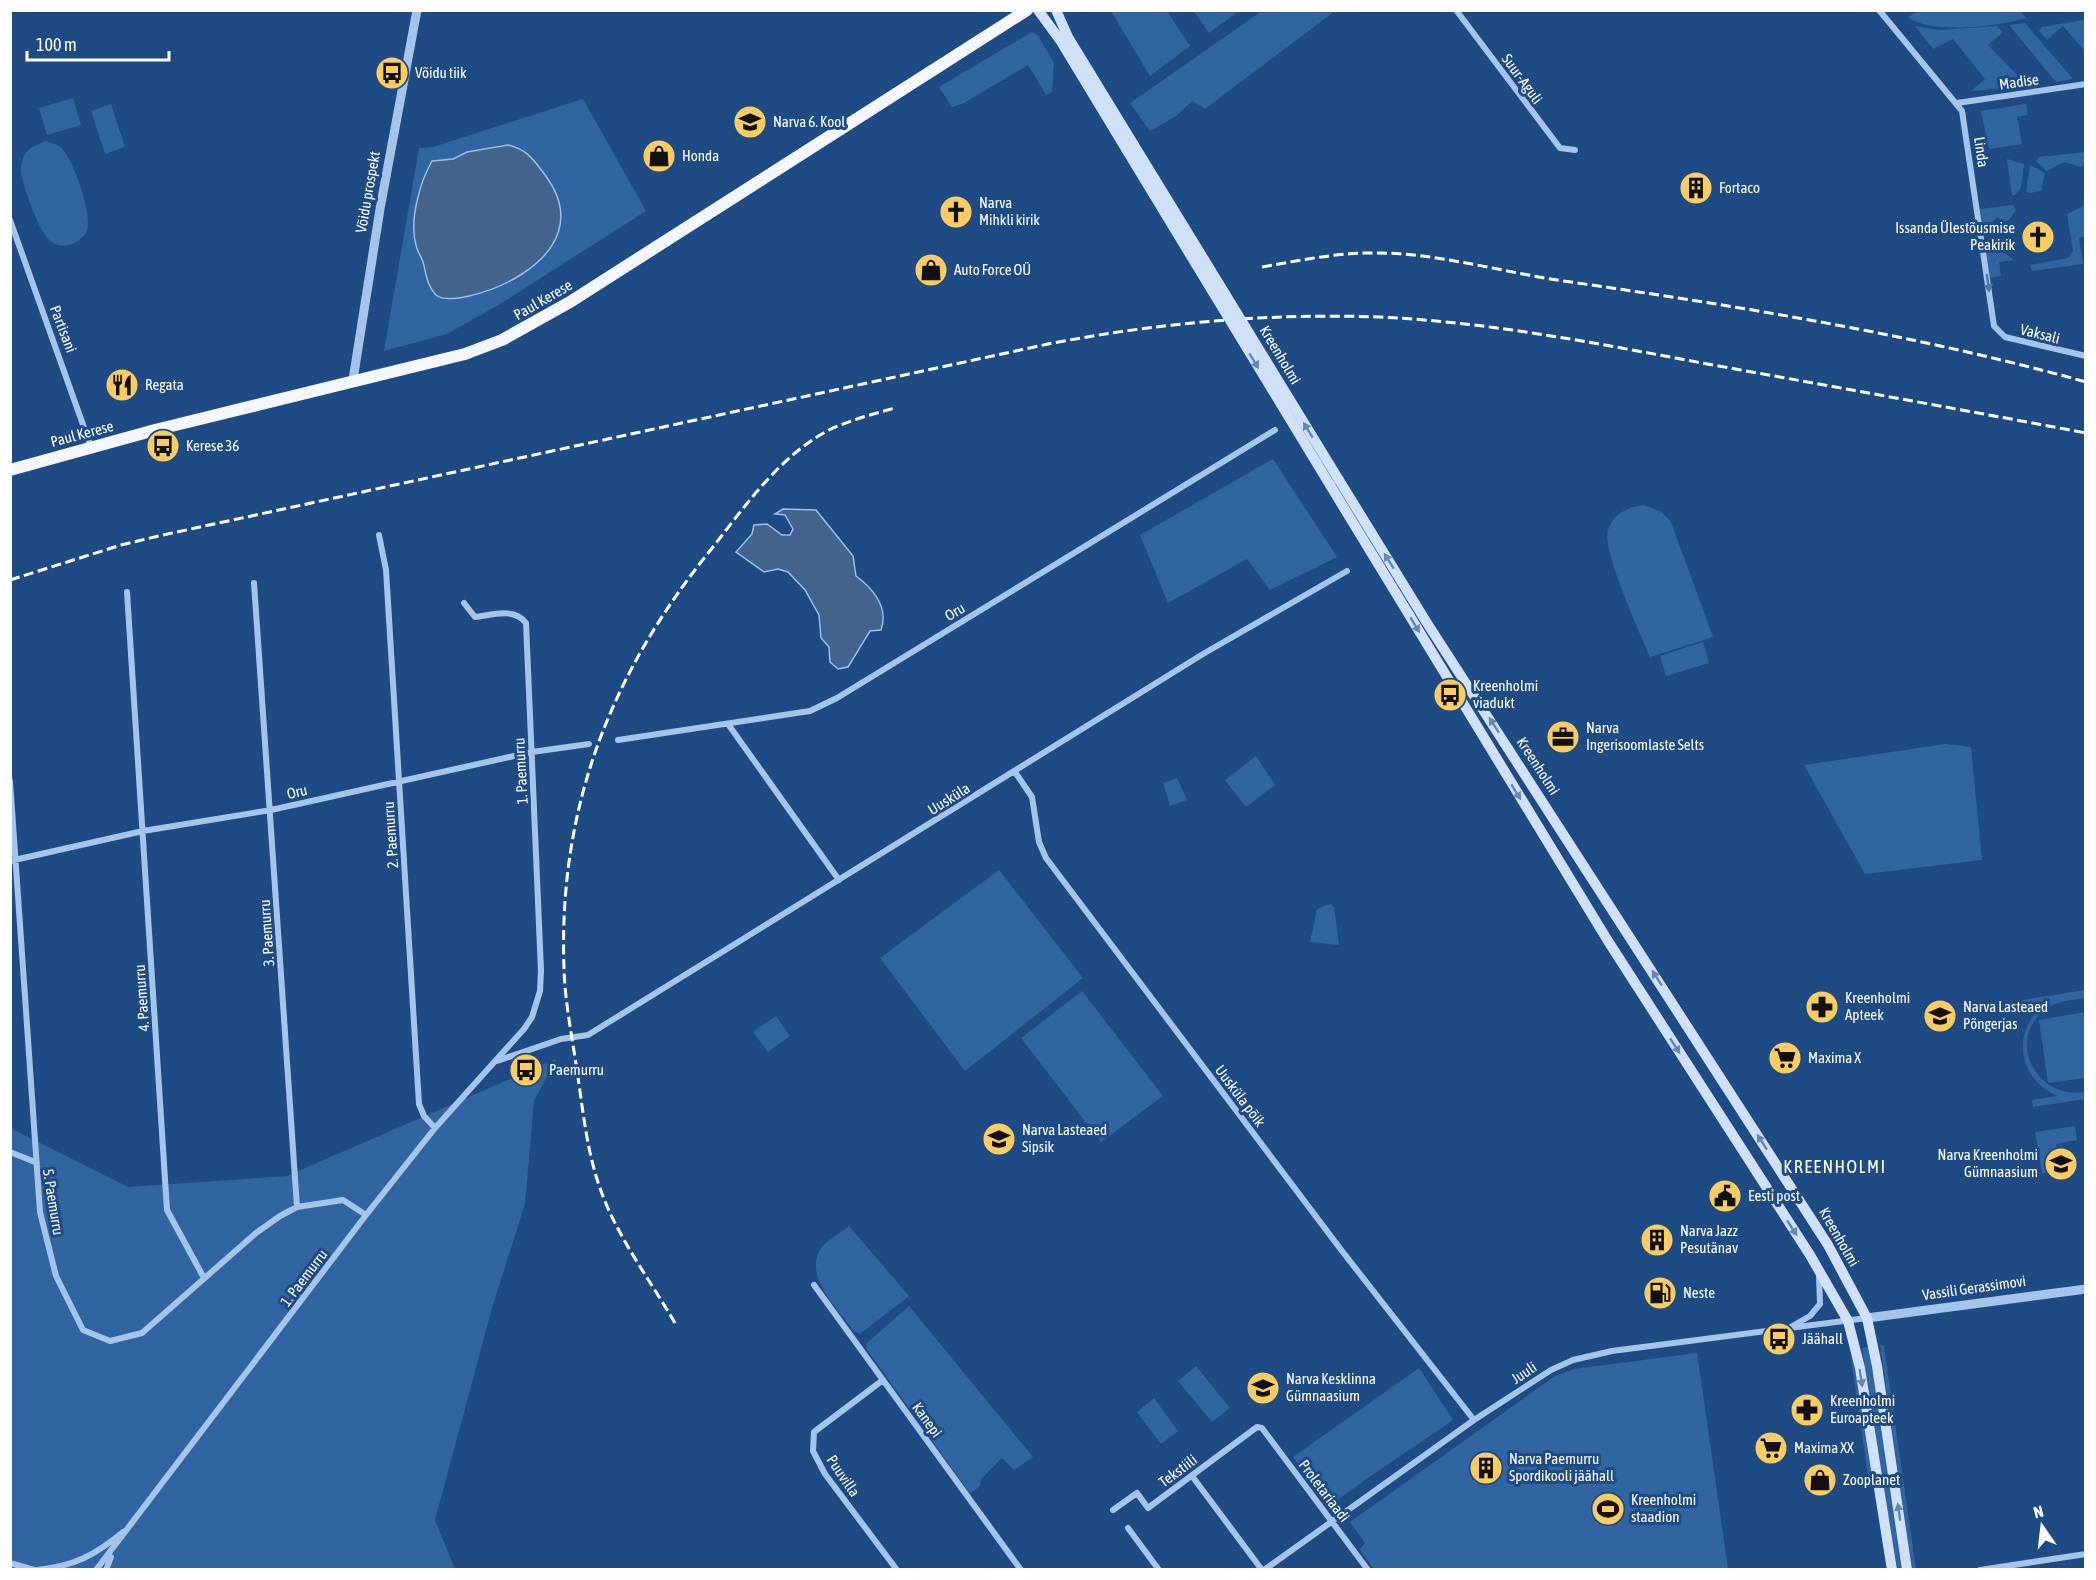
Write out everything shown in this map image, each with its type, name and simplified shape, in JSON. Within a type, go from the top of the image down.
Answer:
[{"type":"highway","name":"Paul Kerese","points":[[10,470],[353,380],[465,354],[502,340],[536,323],[1027,10]]},
{"type":"main road","name":"Kreenholmi","points":[[1038,10],[1130,147]]},
{"type":"main road","name":"Kreenholmi","points":[[1056,10],[1068,37],[1130,147],[1608,941],[1818,1269],[1848,1321],[1860,1368],[1892,1569]]},
{"type":"main road","name":"Kreenholmi","points":[[1334,483],[1427,623],[1828,1245],[1867,1318],[1879,1377],[1907,1569]]},
{"type":"main road","points":[[1608,941],[1626,930]]},
{"type":"main road","points":[[1732,1134],[1749,1122]]},
{"type":"street","name":"Võidu prospekt","points":[[353,380],[380,209],[417,10]]},
{"type":"street","name":"Suur-Aguli","points":[[1456,10],[1560,148],[1575,150]]},
{"type":"street","name":"Linda","points":[[1879,10],[1957,103],[1964,116],[1994,326]]},
{"type":"street","name":"Madise","points":[[1957,103],[2085,84]]},
{"type":"street","name":"Partisani","points":[[10,220],[91,447]]},
{"type":"street","name":"Vaksali","points":[[1994,326],[2005,337],[2085,356]]},
{"type":"street","name":"Oru","points":[[618,740],[810,711],[837,698],[1275,429]]},
{"type":"street","name":"2. Paemurru","points":[[379,535],[386,570],[419,1104],[424,1116],[435,1128]]},
{"type":"street","name":"Uusküla","points":[[561,1039],[588,1035],[1203,654],[1347,571]]},
{"type":"street","name":"3. Paemurru","points":[[254,583],[297,1207]]},
{"type":"street","name":"4. Paemurru","points":[[127,592],[167,1210],[204,1278]]},
{"type":"street","name":"1. Paemurru","points":[[96,1569],[135,1522],[366,1215],[435,1128],[532,1017],[540,991],[526,623],[521,615],[510,613],[475,617],[464,603]]},
{"type":"street","points":[[728,724],[840,880]]},
{"type":"street","name":"Oru","points":[[13,860],[143,831],[271,810],[532,752],[589,744]]},
{"type":"street","name":"Uusküla põik","points":[[1015,772],[1032,797],[1040,842],[1046,858],[1342,1251],[1474,1420]]},
{"type":"street","name":"5. Paemurru","points":[[10,781],[13,860],[35,1162],[40,1212],[56,1276],[83,1330],[110,1341],[142,1332],[204,1278]]},
{"type":"street","name":"1. Paemurru","points":[[493,1062],[520,1050],[561,1039]]},
{"type":"street","points":[[10,1152],[35,1162]]},
{"type":"street","points":[[204,1278],[256,1233],[297,1207],[343,1200],[366,1215]]},
{"type":"street","points":[[1785,1329],[1810,1316],[1820,1304],[1818,1269]]},
{"type":"street","name":"Kanepi","points":[[814,1285],[1021,1569]]},
{"type":"street","name":"Vassili Gerassimovi","points":[[1867,1318],[2085,1289]]},
{"type":"street","name":"Juuli","points":[[1263,1569],[1474,1420],[1551,1370],[1573,1360],[1612,1352],[1867,1318]]},
{"type":"street","name":"Puuvilla","points":[[883,1380],[814,1432],[813,1451],[825,1474],[897,1569]]},
{"type":"street","name":"Tekstiili","points":[[1113,1510],[1137,1493],[1148,1508],[1257,1427],[1262,1428]]},
{"type":"street","name":"Proletariaadi","points":[[1262,1428],[1368,1569]]},
{"type":"street","points":[[1192,1476],[1263,1569]]},
{"type":"street","points":[[10,1563],[35,1569],[72,1564],[98,1553],[135,1522]]},
{"type":"street","points":[[106,1569],[107,1562],[135,1522]]},
{"type":"street","points":[[1128,1528],[1159,1569]]},
{"type":"street","points":[[1980,1569],[2085,1554]]},
{"type":"shaded area","points":[[2019,10],[2026,18],[1983,26],[1932,26],[1918,23],[1908,17],[1918,11]]},
{"type":"shaded area","points":[[1111,11],[1167,11],[1190,46],[1150,76]]},
{"type":"shaded area","points":[[1194,11],[1239,11],[1209,33]]},
{"type":"shaded area","points":[[1262,11],[1335,11],[1205,109],[1192,101],[1176,116],[1150,131],[1130,103]]},
{"type":"shaded area","points":[[2084,20],[2085,51],[2063,26],[2047,40],[2039,31],[2042,27]]},
{"type":"shaded area","points":[[2025,23],[2073,79],[2056,82],[2009,25]]},
{"type":"shaded area","points":[[1915,26],[1939,30],[1997,26],[2003,32],[1988,45],[2024,82],[2031,78],[2032,86],[1971,91],[1985,79],[1953,39],[1933,49]]},
{"type":"shaded area","points":[[1032,32],[1037,34],[1054,63],[1052,92],[1046,95],[1028,65],[964,103],[952,107],[939,87]]},
{"type":"shaded area","points":[[73,98],[81,125],[47,135],[39,108]]},
{"type":"shaded area","points":[[583,99],[646,211],[500,304],[447,334],[384,351],[419,148],[433,147]]},
{"type":"shaded area","points":[[111,104],[125,147],[105,154],[91,111]]},
{"type":"shaded area","points":[[2026,104],[2028,115],[2017,117],[2022,144],[1989,149],[1981,111]]},
{"type":"shaded area","points":[[46,141],[59,146],[70,160],[84,199],[87,230],[82,238],[73,244],[58,245],[48,238],[33,212],[21,174],[24,156],[28,150]]},
{"type":"shaded area","points":[[508,145],[525,152],[545,175],[560,206],[558,233],[544,256],[522,274],[496,287],[470,296],[449,298],[436,295],[429,284],[414,235],[417,202],[432,161],[453,159],[467,152]]},
{"type":"shaded area","points":[[2085,152],[2085,161],[2081,167],[2064,162],[2047,171],[2036,161],[2039,157]]},
{"type":"shaded area","points":[[2007,159],[2024,164],[2021,188],[2012,196]]},
{"type":"shaded area","points":[[2030,165],[2045,173],[2041,191],[2029,193],[2026,191]]},
{"type":"shaded area","points":[[2013,205],[2016,210],[2009,220],[2003,221],[1997,217],[1989,227],[1993,231],[1984,235],[1980,209]]},
{"type":"shaded area","points":[[2085,205],[2085,236],[2079,238],[2083,264],[2032,271],[2030,265],[2068,258],[2073,251],[2067,214]]},
{"type":"shaded area","points":[[1995,246],[2014,260],[1999,262],[2001,276],[1990,278],[1986,252]]},
{"type":"shaded area","points":[[1273,459],[1337,557],[1270,590],[1247,559],[1168,603],[1140,535]]},
{"type":"shaded area","points":[[1644,505],[1662,512],[1671,522],[1713,637],[1650,657],[1616,573],[1608,541],[1610,524],[1618,515],[1627,509]]},
{"type":"shaded area","points":[[783,509],[816,510],[853,556],[856,576],[873,592],[881,606],[883,622],[881,630],[870,631],[848,667],[838,669],[830,662],[829,647],[821,638],[819,615],[805,590],[788,572],[778,569],[764,572],[736,552],[752,534],[754,525],[767,524],[782,535],[790,535],[793,529],[785,515],[775,514]]},
{"type":"shaded area","points":[[1703,642],[1709,663],[1666,676],[1660,656]]},
{"type":"shaded area","points":[[1945,744],[1971,747],[1982,860],[1865,874],[1804,765]]},
{"type":"shaded area","points":[[1256,756],[1275,785],[1246,807],[1225,780]]},
{"type":"shaded area","points":[[1177,778],[1187,800],[1170,806],[1163,783]]},
{"type":"shaded area","points":[[999,870],[1083,978],[965,1071],[880,958]]},
{"type":"shaded area","points":[[1330,904],[1334,907],[1339,945],[1310,942],[1317,909]]},
{"type":"shaded area","points":[[2085,990],[2085,998],[2053,1005],[2036,1019],[2028,1034],[2027,1049],[2031,1063],[2039,1076],[2052,1086],[2067,1092],[2085,1092],[2085,1099],[2033,1107],[2032,1100],[2057,1096],[2034,1078],[2023,1055],[2026,1029],[2033,1016],[2043,1005],[2018,1008],[2017,1001]]},
{"type":"shaded area","points":[[1082,991],[1163,1096],[1101,1142],[1021,1038]]},
{"type":"shaded area","points":[[2085,1012],[2085,1078],[2048,1083],[2039,1020]]},
{"type":"shaded area","points":[[776,1016],[790,1036],[768,1052],[753,1032]]},
{"type":"shaded area","points":[[556,1059],[534,1101],[525,1204],[492,1308],[435,1520],[455,1569],[11,1569],[10,1128],[128,1187],[287,1176]]},
{"type":"shaded area","points":[[2075,1126],[2077,1140],[2056,1144],[2060,1170],[2042,1173],[2035,1132]]},
{"type":"shaded area","points":[[849,1226],[909,1296],[860,1334],[854,1331],[832,1303],[819,1280],[816,1269],[817,1258],[822,1247]]},
{"type":"shaded area","points":[[909,1306],[1033,1457],[1014,1470],[1002,1458],[981,1479],[980,1486],[970,1494],[866,1348],[867,1343]]},
{"type":"shaded area","points":[[1880,1344],[1884,1346],[1916,1569],[1913,1569],[1911,1564]]},
{"type":"shaded area","points":[[1868,1347],[1873,1364],[1901,1569],[1897,1569],[1862,1348]]},
{"type":"shaded area","points":[[1852,1352],[1874,1477],[1869,1482],[1851,1358]]},
{"type":"shaded area","points":[[1697,1353],[1728,1569],[1374,1570],[1360,1549],[1365,1543],[1350,1522],[1555,1376],[1574,1369]]},
{"type":"shaded area","points":[[1196,1366],[1230,1408],[1212,1422],[1178,1381]]},
{"type":"shaded area","points":[[1419,1368],[1453,1420],[1330,1506],[1293,1457]]},
{"type":"shaded area","points":[[1154,1398],[1178,1431],[1161,1444],[1137,1412]]},
{"type":"railway","points":[[1262,267],[1326,256],[1365,253],[1417,255],[1894,336],[2086,382]]},
{"type":"railway","points":[[10,580],[121,545],[163,535],[1048,344],[1130,330],[1254,318],[1379,317],[1501,328],[2086,433]]},
{"type":"railway","points":[[675,1323],[625,1242],[608,1208],[596,1177],[586,1132],[567,1007],[564,969],[564,910],[570,854],[581,799],[597,747],[618,696],[644,647],[674,599],[749,501],[778,469],[811,441],[845,423],[895,408]]},
{"type":"place","name":"Võidu tiik","points":[[392,73]]},
{"type":"place","name":"Narva 6. Kool","points":[[750,122]]},
{"type":"place","name":"Honda","points":[[659,156]]},
{"type":"place","name":"Fortaco","points":[[1696,188]]},
{"type":"place","name":"Narva Mihkli kirik","points":[[956,212]]},
{"type":"place","name":"Issanda Ülestõusmise Peakirik","points":[[2038,237]]},
{"type":"place","name":"Auto Force OÜ","points":[[931,270]]},
{"type":"place","name":"Regata","points":[[122,385]]},
{"type":"place","name":"Kerese 36","points":[[163,446]]},
{"type":"place","name":"Kreenholmi viadukt","points":[[1450,695]]},
{"type":"place","name":"Narva Ingerisoomlaste Selts","points":[[1563,737]]},
{"type":"place","name":"Kreenholmi Apteek","points":[[1822,1007]]},
{"type":"place","name":"Narva Lasteaed Põngerjas","points":[[1940,1016]]},
{"type":"place","name":"Maxima X","points":[[1785,1058]]},
{"type":"place","name":"Paemurru","points":[[526,1070]]},
{"type":"place","name":"Narva Lasteaed Sipsik","points":[[999,1139]]},
{"type":"place","name":"Narva Kreenholmi Gümnaasium","points":[[2061,1164]]},
{"type":"place","name":"Eesti post","points":[[1725,1196]]},
{"type":"place","name":"Narva Jazz Pesutänav","points":[[1657,1240]]},
{"type":"place","name":"Neste","points":[[1660,1293]]},
{"type":"place","name":"Jäähall","points":[[1779,1339]]},
{"type":"place","name":"Narva Kesklinna Gümnaasium","points":[[1263,1388]]},
{"type":"place","name":"Kreenholmi Euroapteek","points":[[1807,1410]]},
{"type":"place","name":"Maxima XX","points":[[1771,1448]]},
{"type":"place","name":"Narva Paemurru Spordikooli jäähall","points":[[1486,1468]]},
{"type":"place","name":"Zooplanet","points":[[1820,1480]]},
{"type":"place","name":"Kreenholmi staadion","points":[[1608,1509]]},
{"type":"district","name":"KREENHOLMI","points":[[1835,1167]]}]
